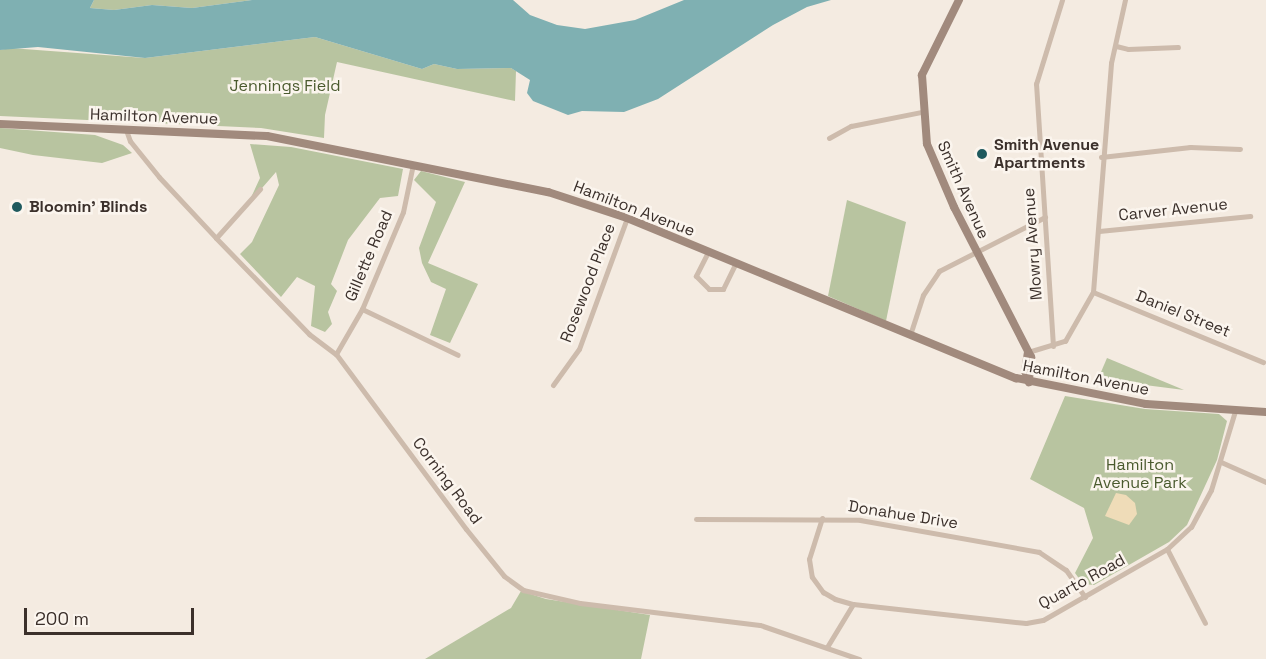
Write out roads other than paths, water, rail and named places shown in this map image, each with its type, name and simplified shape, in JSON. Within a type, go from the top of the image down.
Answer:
[{"type":"main road","name":"Smith Avenue","points":[[958,0],[924,66],[921,112],[934,167],[1028,352],[1032,363],[1029,382]]},
{"type":"main road","name":"Hamilton Avenue","points":[[0,124],[267,136],[548,192],[627,218],[909,337],[1029,382],[1129,402],[1266,412]]},
{"type":"street","name":"Mowry Avenue","points":[[1053,346],[1036,84],[1062,0]]},
{"type":"street","points":[[1028,352],[1065,341],[1094,292],[1101,157],[1116,46],[1125,0]]},
{"type":"street","points":[[1116,46],[1128,49],[1178,47]]},
{"type":"street","points":[[829,138],[850,126],[921,112]]},
{"type":"street","name":"Corning Road","points":[[126,130],[159,177],[216,238],[309,334],[336,354],[466,529],[504,576],[523,590],[580,603],[759,625],[859,659]]},
{"type":"street","points":[[1101,157],[1190,147],[1240,149]]},
{"type":"street","name":"Gillette Road","points":[[336,354],[362,309],[402,212],[413,164]]},
{"type":"street","points":[[216,238],[260,189]]},
{"type":"street","name":"Carver Avenue","points":[[1098,231],[1250,216]]},
{"type":"street","points":[[909,337],[931,279],[939,271],[1045,217]]},
{"type":"street","name":"Rosewood Place","points":[[553,385],[579,349],[627,218]]},
{"type":"street","points":[[708,252],[696,276],[709,289],[723,289],[735,264]]},
{"type":"street","name":"Daniel Street","points":[[1094,292],[1263,362]]},
{"type":"street","points":[[362,309],[458,355]]},
{"type":"street","name":"Quarto Road","points":[[822,518],[811,546],[812,577],[823,592],[853,604],[1026,623],[1043,620],[1167,549],[1191,528],[1221,462],[1235,411]]},
{"type":"street","points":[[1221,462],[1266,482]]},
{"type":"street","name":"Donahue Drive","points":[[696,519],[860,520],[1039,552],[1066,570],[1085,597]]},
{"type":"street","points":[[1167,549],[1206,623]]},
{"type":"street","points":[[827,647],[853,604]]},
{"type":"water","points":[[0,0],[94,0],[90,8],[114,10],[152,5],[192,8],[252,0],[513,0],[530,15],[557,25],[585,29],[635,20],[684,0],[831,0],[807,7],[773,25],[658,99],[624,112],[582,111],[568,115],[533,101],[527,93],[530,80],[511,68],[457,69],[434,64],[422,69],[315,37],[145,58],[38,47],[0,50]]},
{"type":"place","name":"Smith Avenue Apartments","points":[[982,154]]},
{"type":"place","name":"Bloomin' Blinds","points":[[17,207]]},
{"type":"park label","name":"Jennings Field","points":[[285,86]]},
{"type":"park label","name":"Hamilton Avenue Park","points":[[1140,474]]}]
